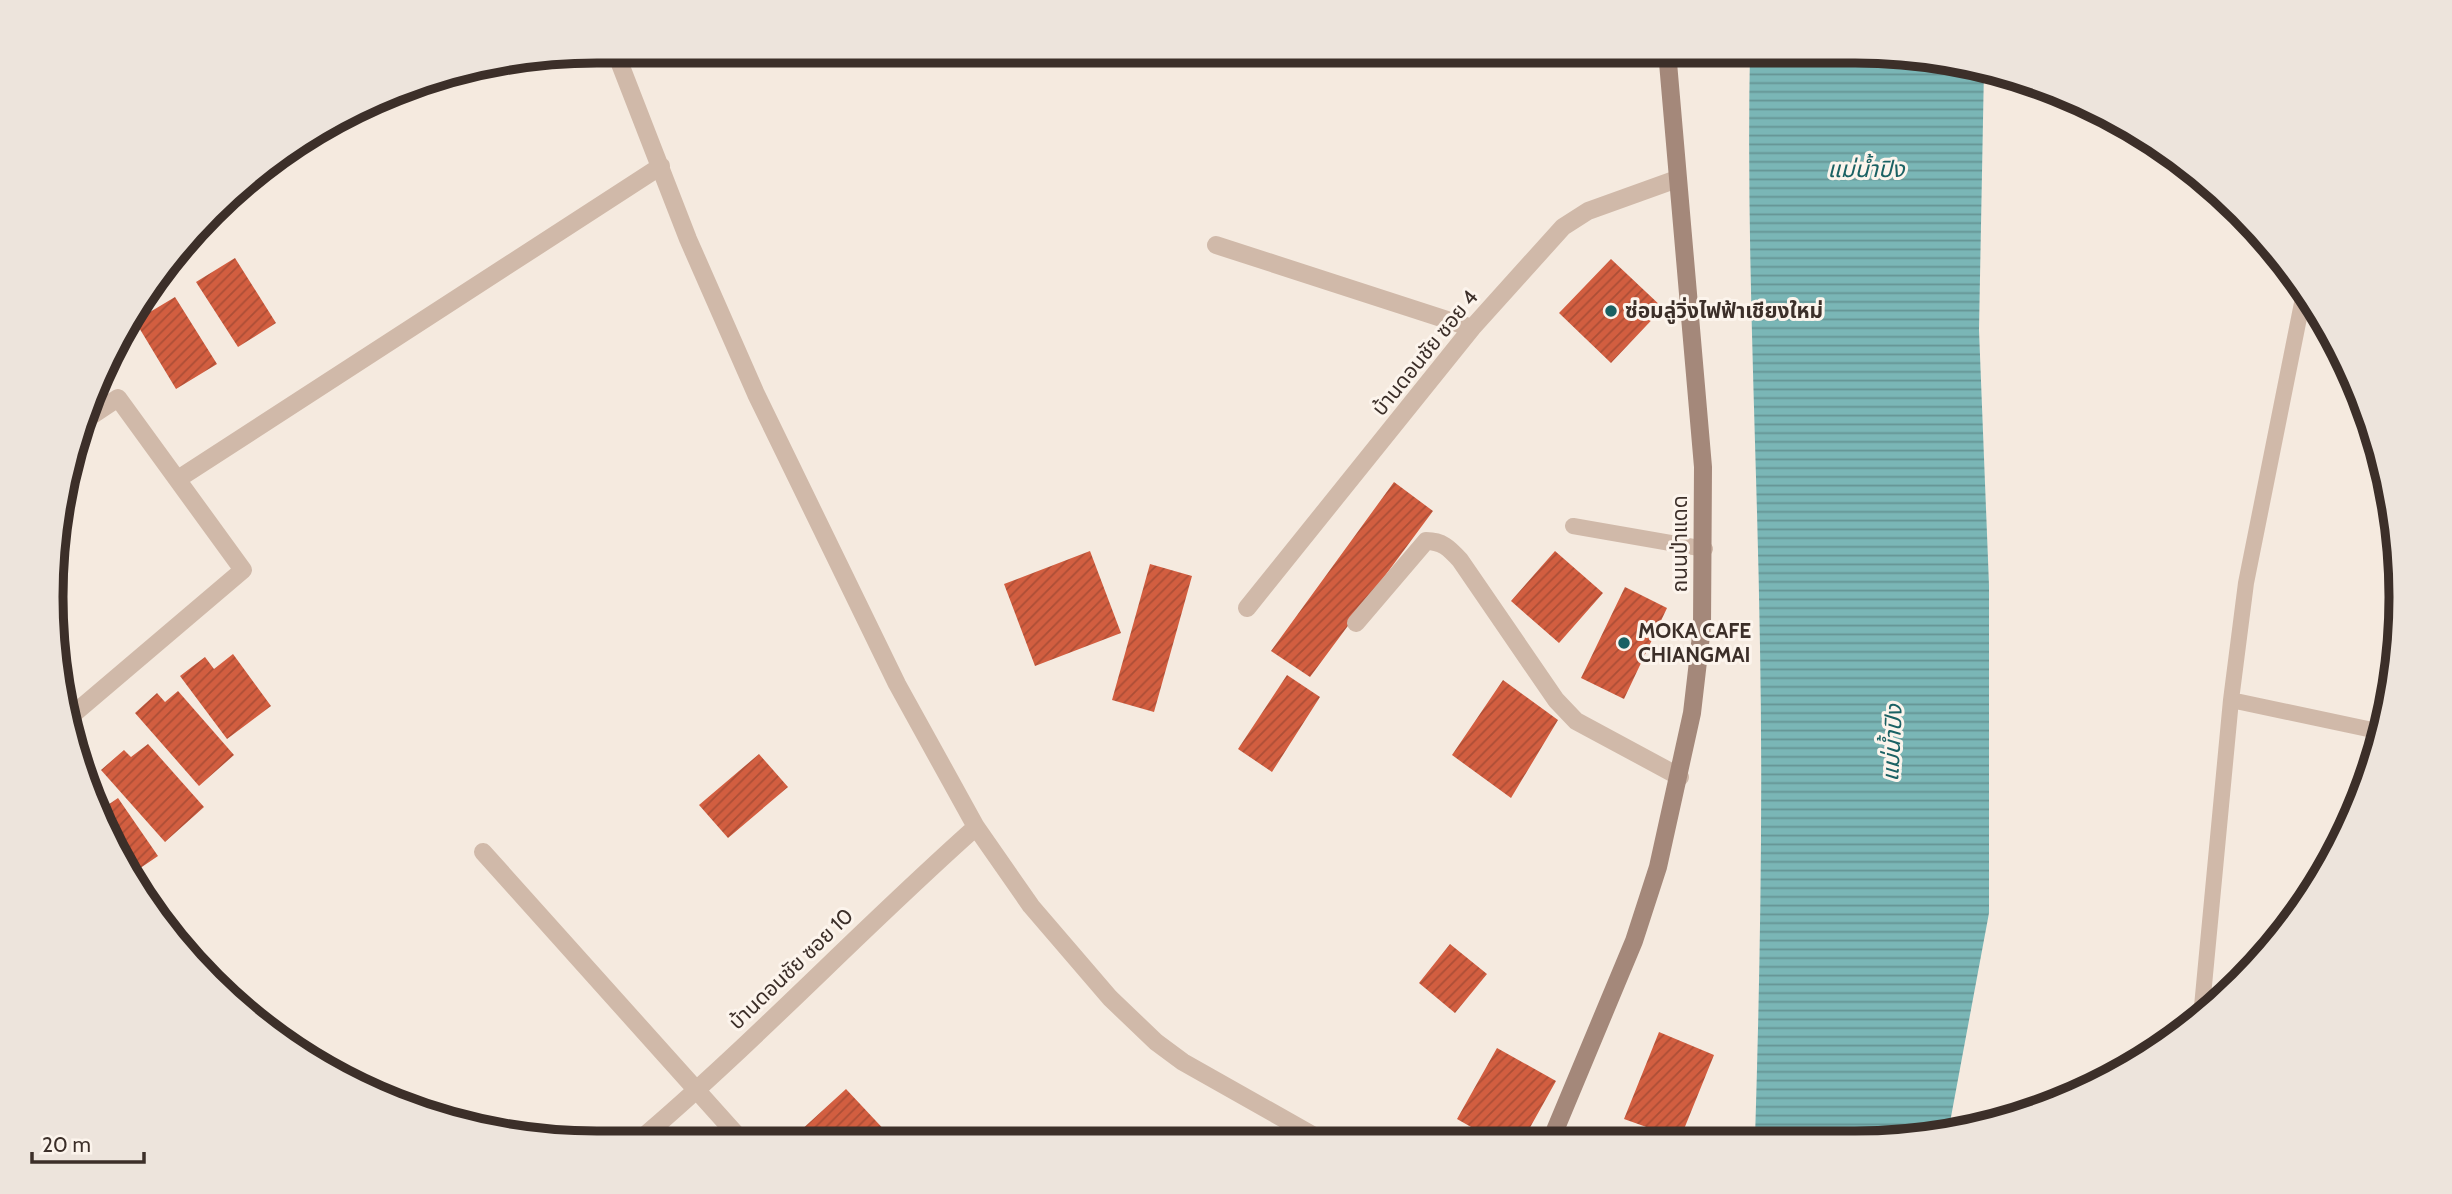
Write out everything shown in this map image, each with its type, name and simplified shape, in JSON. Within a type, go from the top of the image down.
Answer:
[{"type":"street","points":[[620,63],[755,394],[897,684],[976,827],[1031,906],[1110,998],[1149,1036],[1183,1062],[1305,1131]]},
{"type":"street","name":"ถนนป่าแดด","points":[[1555,1131],[1634,942],[1658,867],[1692,713],[1702,627],[1705,549],[1699,409],[1668,63]]},
{"type":"street","points":[[178,479],[661,166]]},
{"type":"street","name":"บ้านดอนชัย ซอย 4","points":[[1247,608],[1472,327],[1574,219],[1677,179]]},
{"type":"street","points":[[1216,245],[1472,327]]},
{"type":"street","points":[[76,712],[243,570],[118,398],[96,413]]},
{"type":"street","points":[[1356,623],[1412,554],[1426,541],[1437,541],[1449,548],[1460,560],[1556,700],[1576,721],[1680,777]]},
{"type":"street","name":"บ้านดอนชัย ซอย 10","points":[[650,1131],[697,1091],[917,879],[976,827]]},
{"type":"street","points":[[483,852],[733,1131]]},
{"type":"lane","points":[[2203,1001],[2231,700],[2246,583],[2302,304]]},
{"type":"lane","points":[[1573,526],[1705,549]]},
{"type":"lane","points":[[2231,700],[2372,730]]},
{"type":"water","name":"แม่น้ำปิง","points":[[1750,63],[1890,64],[1984,79],[1979,330],[1989,585],[1989,913],[1950,1122],[1890,1130],[1755,1131],[1761,770]]},
{"type":"building","points":[[235,258],[276,323],[238,347],[196,282]]},
{"type":"building","name":"ซ่อมลู่วิ่งไฟฟ้าเชียงใหม่","points":[[1611,259],[1663,308],[1611,363],[1559,313]]},
{"type":"building","points":[[175,297],[217,364],[176,389],[138,325],[143,316]]},
{"type":"building","points":[[1394,482],[1433,511],[1310,677],[1271,651]]},
{"type":"building","points":[[1090,551],[1121,633],[1035,666],[1004,584]]},
{"type":"building","points":[[1555,551],[1603,593],[1559,643],[1511,601]]},
{"type":"building","points":[[1150,564],[1192,576],[1154,712],[1112,700]]},
{"type":"building","name":"MOKA CAFE CHIANGMAI","points":[[1625,587],[1667,608],[1624,699],[1581,678]]},
{"type":"building","points":[[233,654],[271,706],[227,739],[180,676],[205,657],[214,669]]},
{"type":"building","points":[[1287,675],[1320,697],[1272,772],[1238,749]]},
{"type":"building","points":[[1503,680],[1558,720],[1511,798],[1452,755]]},
{"type":"building","points":[[178,691],[234,755],[199,786],[135,713],[157,693],[165,702]]},
{"type":"building","points":[[148,744],[204,807],[165,842],[101,770],[124,750],[131,757]]},
{"type":"building","points":[[759,754],[788,787],[728,838],[699,805]]},
{"type":"building","points":[[118,798],[158,856],[138,869],[106,806]]},
{"type":"building","points":[[1450,944],[1487,974],[1455,1013],[1419,983]]},
{"type":"building","points":[[1659,1032],[1714,1055],[1683,1131],[1658,1131],[1624,1119]]},
{"type":"building","points":[[1497,1048],[1556,1081],[1528,1131],[1478,1131],[1457,1119]]},
{"type":"building","points":[[846,1089],[885,1131],[800,1131]]},
{"type":"place","name":"ซ่อมลู่วิ่งไฟฟ้าเชียงใหม่","points":[[1611,311]]},
{"type":"place","name":"MOKA CAFE CHIANGMAI","points":[[1624,643]]}]
